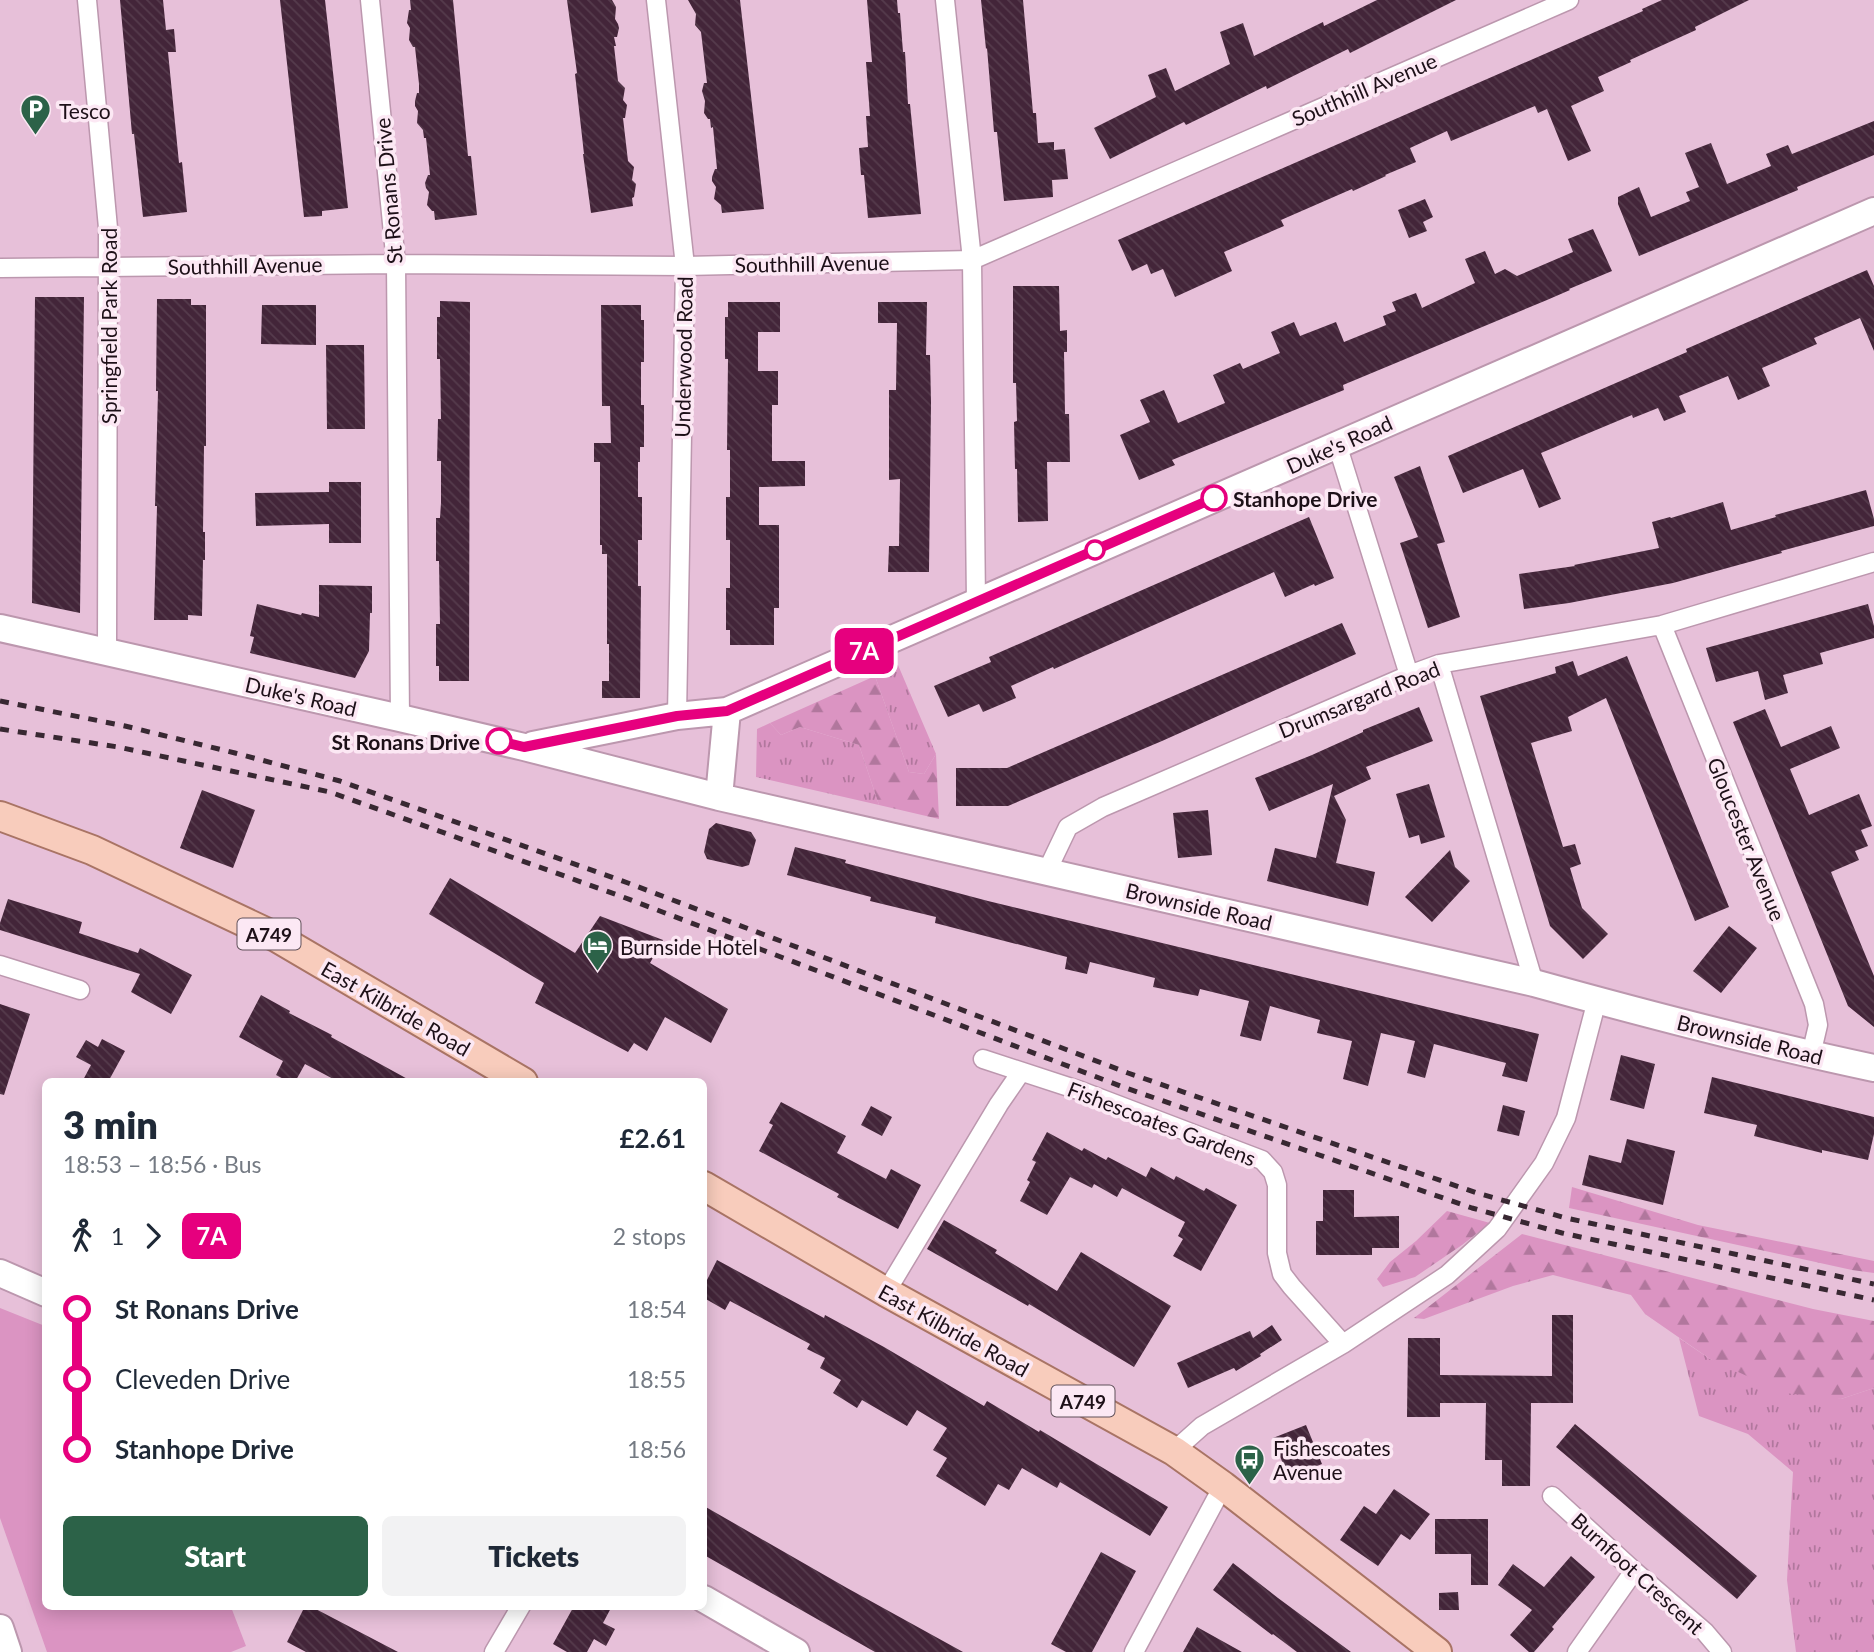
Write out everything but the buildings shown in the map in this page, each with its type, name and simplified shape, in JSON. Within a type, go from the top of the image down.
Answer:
[{"type":"main road","name":"Duke's Road","points":[[0,628],[524,747],[677,716],[727,711],[1874,211]]},
{"type":"main road","points":[[719,797],[727,711]]},
{"type":"main road","name":"Brownside Road","points":[[524,747],[719,797],[1534,983],[1811,1055],[1874,1068]]},
{"type":"main road","name":"East Kilbride Road","points":[[0,816],[92,850],[276,937],[516,1078]]},
{"type":"main road","name":"East Kilbride Road","points":[[707,1188],[886,1292],[1174,1451],[1223,1486],[1429,1650]]},
{"type":"main road","points":[[0,1273],[42,1291]]},
{"type":"main road","points":[[707,1601],[796,1652]]},
{"type":"main road","points":[[0,1628],[8,1652]]},
{"type":"street","name":"Springfield Park Road","points":[[86,0],[108,228],[107,652]]},
{"type":"street","name":"St Ronans Drive","points":[[370,0],[396,264],[400,718]]},
{"type":"street","name":"Underwood Road","points":[[656,0],[685,266],[677,716]]},
{"type":"street","points":[[945,0],[972,260],[976,602]]},
{"type":"street","name":"Southhill Avenue","points":[[0,268],[396,264],[685,266],[972,260],[1569,0]]},
{"type":"street","points":[[1337,444],[1409,674]]},
{"type":"street","name":"Drumsargard Road","points":[[1047,872],[1068,827],[1103,807],[1409,674],[1439,664],[1662,625],[1874,562]]},
{"type":"street","name":"Gloucester Avenue","points":[[1662,625],[1814,1004],[1818,1025],[1811,1055]]},
{"type":"street","points":[[1439,664],[1534,983]]},
{"type":"street","points":[[0,965],[80,990]]},
{"type":"street","points":[[1174,1451],[1202,1426],[1343,1344],[1447,1275],[1497,1229],[1544,1163],[1566,1118],[1597,1000]]},
{"type":"street","name":"Fishescoates Gardens","points":[[983,1059],[1081,1091],[1262,1160],[1273,1172],[1277,1185],[1277,1253],[1282,1274],[1343,1344]]},
{"type":"street","points":[[886,1292],[1021,1072]]},
{"type":"street","points":[[1134,1652],[1223,1486]]},
{"type":"street","name":"Burnfoot Crescent","points":[[1552,1496],[1705,1632],[1722,1652]]},
{"type":"street","points":[[1577,1652],[1634,1571]]},
{"type":"street","points":[[494,1652],[519,1610]]},
{"type":"green space","points":[[898,665],[936,754],[924,774],[909,772],[875,676]]},
{"type":"green space","points":[[875,676],[909,772],[924,774],[936,754],[939,819],[879,805],[859,745],[800,727],[781,735],[770,723]]},
{"type":"green space","points":[[770,723],[781,735],[800,727],[859,745],[879,805],[756,777],[757,729]]},
{"type":"green space","points":[[1572,1187],[1698,1225],[1874,1261],[1874,1273],[1569,1208]]},
{"type":"green space","points":[[1447,1211],[1490,1223],[1415,1277],[1383,1287],[1377,1279],[1390,1262]]},
{"type":"green space","points":[[1522,1234],[1813,1309],[1874,1321],[1874,1388],[1841,1399],[1784,1393],[1710,1359],[1645,1314],[1631,1295],[1553,1275],[1513,1286],[1424,1319],[1414,1318]]},
{"type":"green space","points":[[0,1308],[42,1325],[42,1610],[232,1610],[246,1646],[231,1652],[47,1652],[0,1518]]},
{"type":"green space","points":[[1679,1338],[1710,1359],[1841,1399],[1874,1388],[1874,1652],[1796,1652],[1787,1580],[1793,1472],[1748,1434],[1699,1416]]},
{"type":"railway","points":[[0,701],[125,726],[340,781],[628,883],[1128,1073],[1477,1193],[1566,1218],[1874,1284]]},
{"type":"railway","points":[[0,729],[118,747],[330,792],[623,897],[1123,1087],[1472,1208],[1562,1233],[1874,1300]]},
{"type":"bus line","name":"7A","points":[[499,741],[524,747],[677,716],[727,711],[1214,498]]},
{"type":"place","name":"Tesco","points":[[36,137]]},
{"type":"place","name":"Stanhope Drive","points":[[1214,498]]},
{"type":"place","name":"St Ronans Drive","points":[[499,741]]},
{"type":"place","name":"Burnside Hotel","points":[[597,973]]},
{"type":"place","name":"Fishescoates Avenue","points":[[1250,1486]]}]
